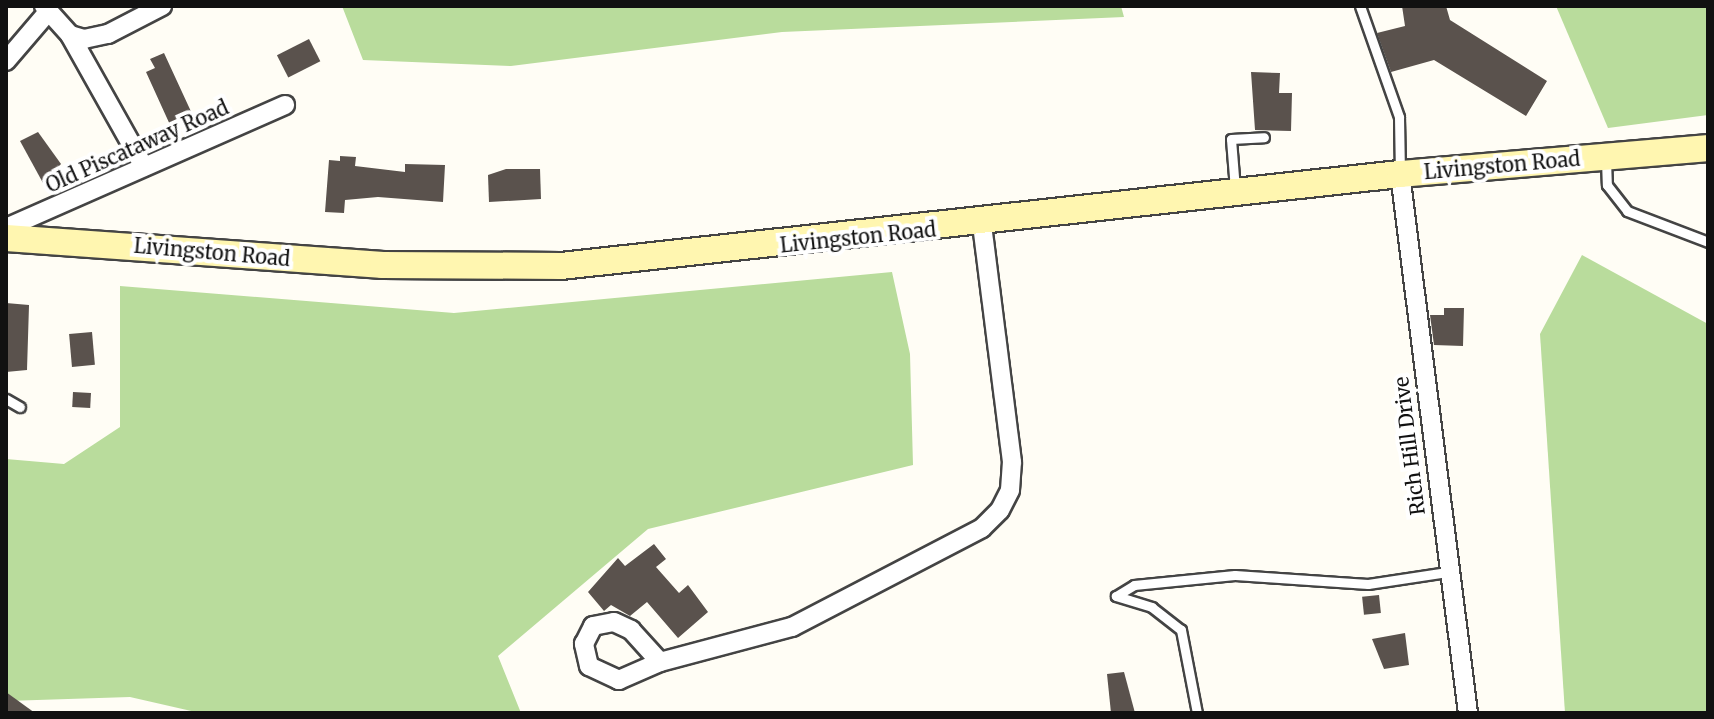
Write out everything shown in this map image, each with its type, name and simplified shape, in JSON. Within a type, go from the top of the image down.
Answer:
[{"type":"main road","name":"Livingston Road","points":[[6,238],[484,267],[561,266],[982,224],[1400,174],[1708,148]]},
{"type":"street","points":[[70,35],[108,34],[162,6]]},
{"type":"street","points":[[6,61],[46,9],[70,35],[144,167]]},
{"type":"street","name":"Old Piscataway Road","points":[[6,228],[285,105]]},
{"type":"street","name":"Rich Hill Drive","points":[[1400,174],[1447,572],[1468,713]]},
{"type":"street","points":[[660,662],[792,627],[982,528],[1000,510],[1010,490],[1012,462],[982,224]]},
{"type":"lane","points":[[1360,6],[1399,117],[1400,174]]},
{"type":"lane","points":[[1235,196],[1231,139],[1264,137]]},
{"type":"lane","points":[[1606,157],[1607,185],[1627,211],[1708,242]]},
{"type":"lane","points":[[6,399],[20,407]]},
{"type":"lane","points":[[1197,713],[1181,630],[1152,607],[1116,596],[1134,585],[1235,575],[1368,584],[1447,572]]},
{"type":"green space","points":[[342,6],[1121,6],[1124,17],[782,32],[511,66],[363,60]]},
{"type":"green space","points":[[1556,6],[1708,7],[1708,115],[1608,128]]},
{"type":"green space","points":[[1582,255],[1708,324],[1708,713],[1565,713],[1540,334]]},
{"type":"green space","points":[[892,272],[910,354],[913,465],[648,529],[498,656],[521,713],[200,713],[130,697],[6,701],[6,459],[64,464],[120,427],[120,286],[454,313]]},
{"type":"building","points":[[1402,6],[1446,6],[1450,20],[1547,81],[1526,116],[1434,60],[1391,72],[1377,33],[1405,26]]},
{"type":"building","points":[[309,39],[320,61],[288,78],[277,55]]},
{"type":"building","points":[[164,53],[194,118],[171,127],[146,72],[155,68],[150,59]]},
{"type":"building","points":[[1251,72],[1280,73],[1279,93],[1292,93],[1291,131],[1255,130]]},
{"type":"building","points":[[38,132],[61,164],[43,183],[20,141]]},
{"type":"building","points":[[340,156],[356,157],[355,166],[405,172],[405,164],[445,165],[443,202],[378,197],[345,200],[344,213],[325,212],[329,160],[340,161]]},
{"type":"building","points":[[506,169],[540,169],[541,199],[489,202],[488,175]]},
{"type":"building","points":[[6,303],[29,305],[27,370],[6,372]]},
{"type":"building","points":[[1444,308],[1464,308],[1463,346],[1434,345],[1430,315],[1444,315]]},
{"type":"building","points":[[92,332],[95,365],[72,367],[69,334]]},
{"type":"building","points":[[73,392],[91,393],[90,408],[72,407]]},
{"type":"building","points":[[654,544],[666,559],[656,567],[679,593],[688,585],[708,612],[678,638],[647,602],[630,616],[611,605],[604,611],[588,592],[618,558],[625,566]]},
{"type":"building","points":[[1379,595],[1381,613],[1364,615],[1362,597]]},
{"type":"building","points":[[1405,633],[1409,665],[1384,669],[1372,639]]},
{"type":"building","points":[[1124,672],[1135,713],[1111,713],[1107,674]]},
{"type":"building","points":[[6,692],[35,713],[6,713]]}]
